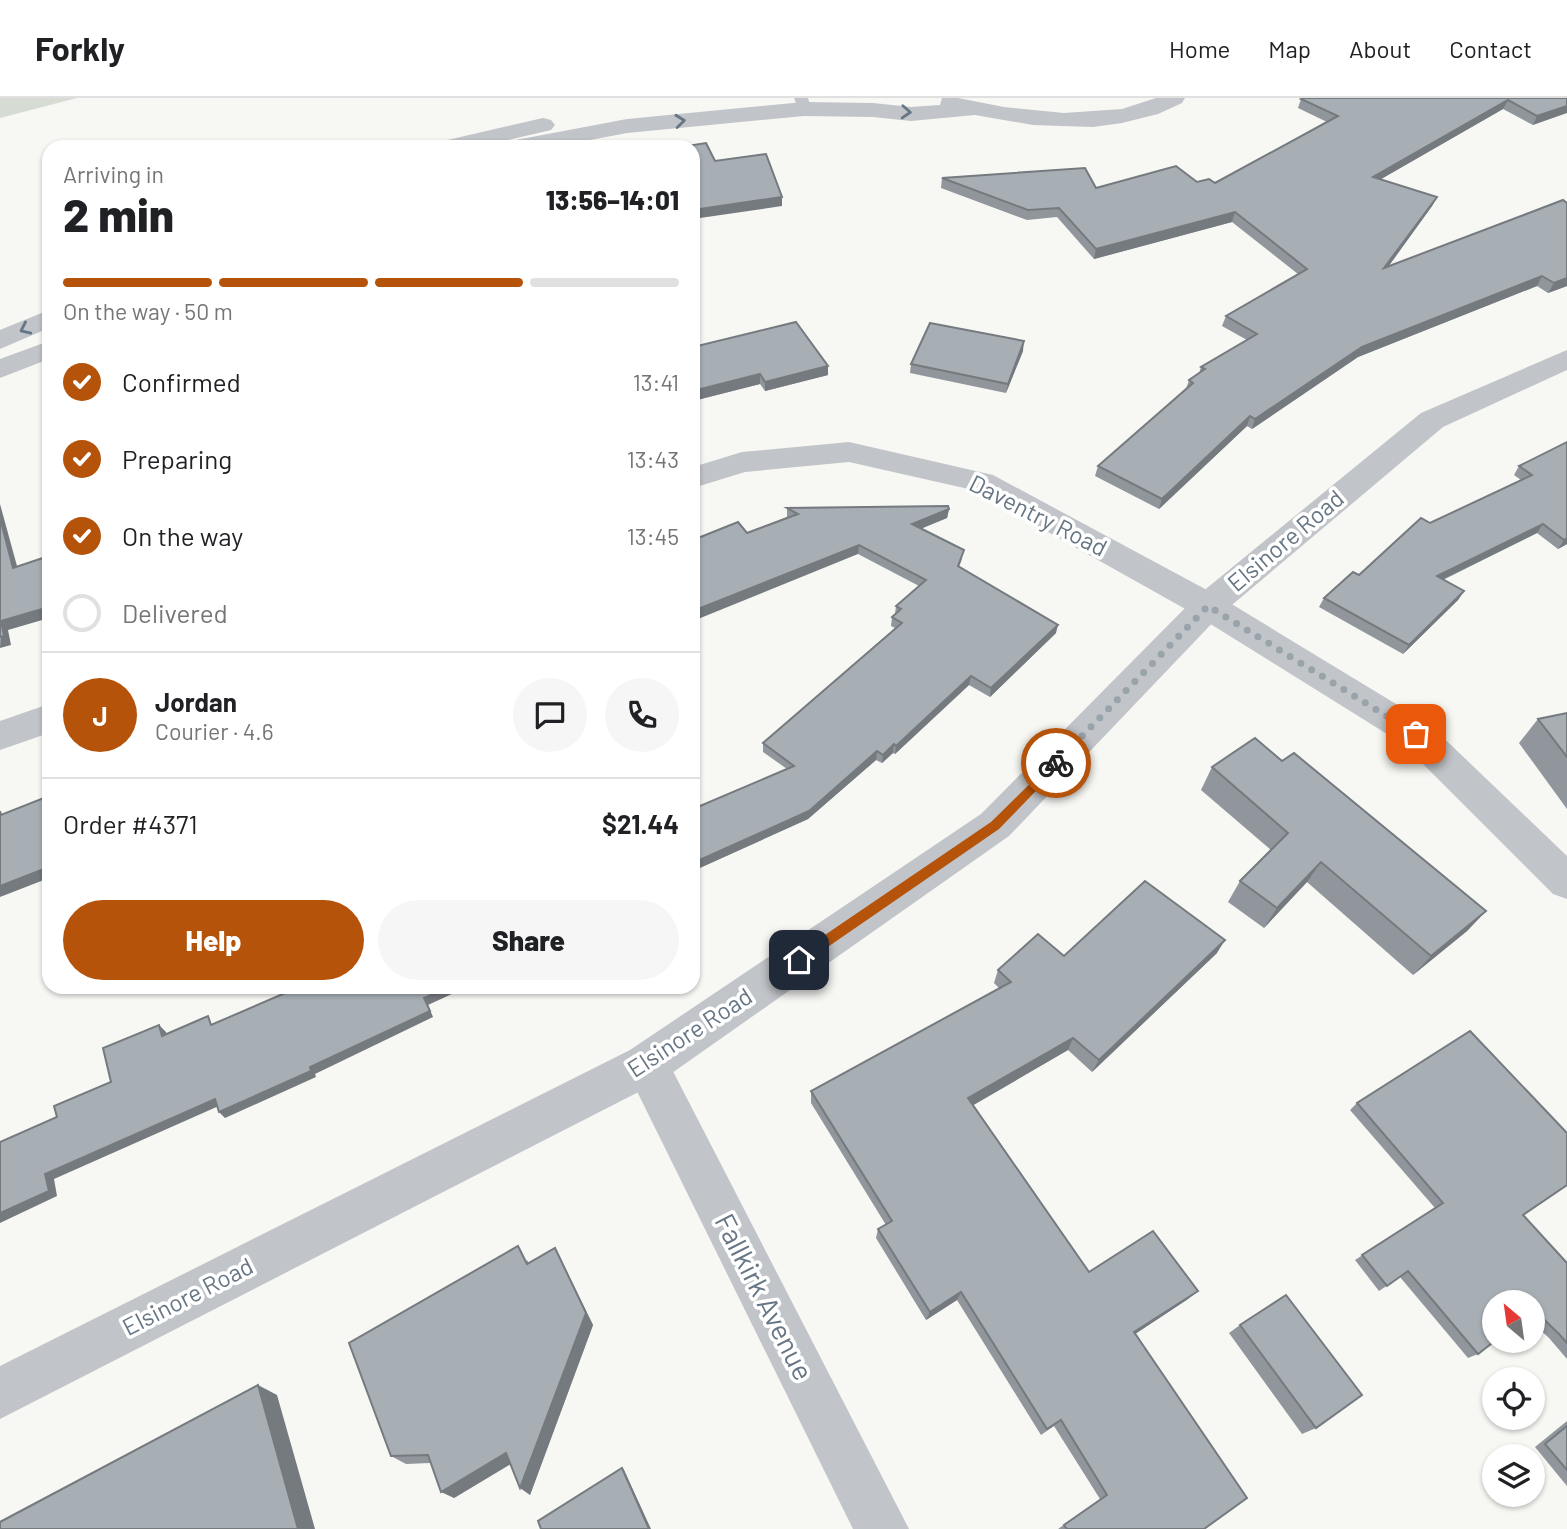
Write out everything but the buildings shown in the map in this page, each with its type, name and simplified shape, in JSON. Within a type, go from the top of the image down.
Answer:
[{"type":"street","points":[[478,140],[562,121],[678,103],[732,98]]},
{"type":"street","points":[[930,98],[973,108],[1054,119],[1086,120],[1136,112],[1174,98]]},
{"type":"street","points":[[573,140],[626,126],[802,103],[911,114],[973,108]]},
{"type":"street","points":[[0,341],[42,321]]},
{"type":"street","points":[[0,369],[42,352]]},
{"type":"street","name":"Elsinore Road","points":[[0,1393],[646,1065],[995,825],[1208,606],[1432,420],[1567,359]]},
{"type":"street","name":"Daventry Road","points":[[700,476],[742,461],[849,452],[982,482],[1208,606],[1416,734],[1567,882]]},
{"type":"street","points":[[0,736],[42,721]]},
{"type":"street","name":"Fallkirk Avenue","points":[[646,1065],[882,1529]]},
{"type":"shaded area","points":[[0,98],[77,98],[0,118]]},
{"type":"way so far","points":[[1056,763],[1208,606],[1416,734]]},
{"type":"route","points":[[799,960],[995,825],[1056,763]]}]
